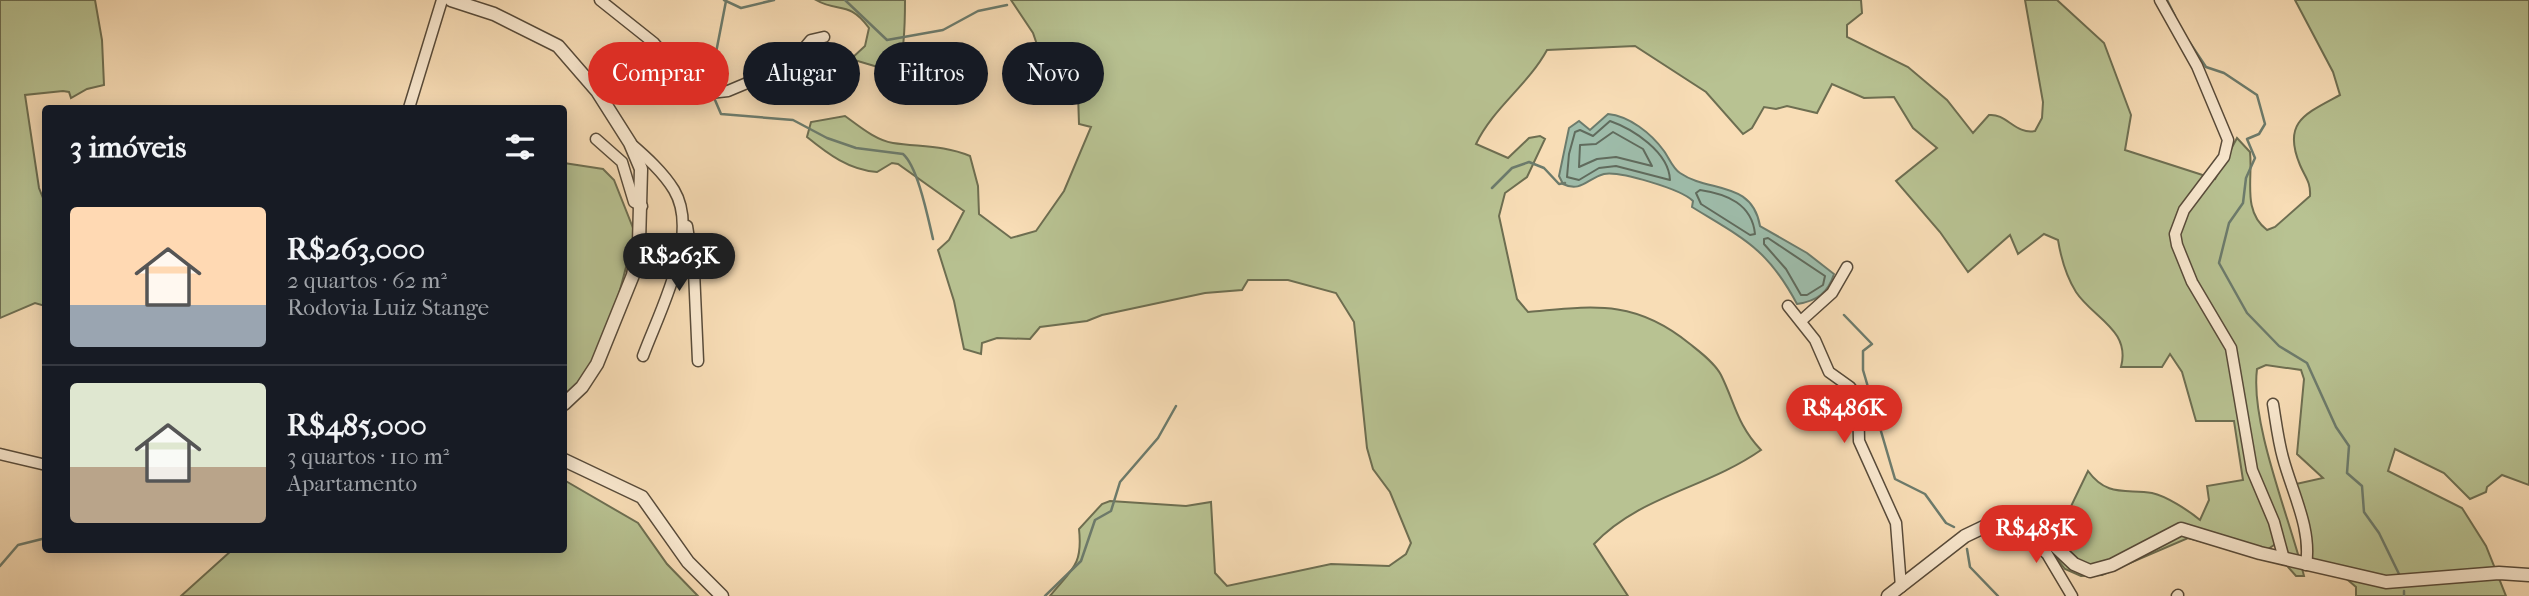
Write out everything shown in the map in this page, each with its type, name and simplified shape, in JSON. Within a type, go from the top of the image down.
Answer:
[{"type":"street","points":[[410,105],[442,0]]},
{"type":"street","points":[[451,0],[494,14],[558,46],[597,91],[630,143],[641,169],[642,206],[637,258],[611,333],[589,377],[567,401]]},
{"type":"street","points":[[600,0],[654,43],[690,83],[710,93],[727,91],[790,65],[811,40],[824,37]]},
{"type":"street","points":[[2161,0],[2197,66],[2228,140],[2224,157],[2184,210],[2175,234],[2177,245],[2192,282],[2231,348],[2252,470],[2274,522],[2284,559]]},
{"type":"street","points":[[596,139],[622,162],[634,202],[642,206]]},
{"type":"street","points":[[630,143],[675,191],[691,242],[698,361]]},
{"type":"street","points":[[643,356],[680,254],[682,217]]},
{"type":"street","points":[[1802,320],[1832,293],[1847,267]]},
{"type":"street","points":[[1788,306],[1802,320],[1829,372],[1850,387],[1858,397],[1859,442],[1896,523],[1901,587]]},
{"type":"street","points":[[2273,404],[2283,459],[2301,513],[2307,550],[2306,565]]},
{"type":"street","points":[[0,454],[42,465]]},
{"type":"street","points":[[567,461],[642,497],[688,562],[722,596]]},
{"type":"street","points":[[1888,596],[1975,529],[2001,522],[2038,530],[2074,564],[2090,571],[2112,565],[2180,528],[2306,565],[2386,582],[2499,573],[2529,575]]},
{"type":"street","points":[[2013,523],[2047,554],[2072,596]]},
{"type":"green space","points":[[0,0],[95,0],[102,40],[104,85],[87,89],[71,98],[69,92],[63,91],[25,95],[42,196],[42,305],[35,303],[0,318]]},
{"type":"green space","points":[[816,0],[905,0],[904,42],[874,42],[874,66],[860,62],[860,51],[865,46],[869,28],[849,10]]},
{"type":"green space","points":[[1011,0],[1861,0],[1862,13],[1847,25],[1847,37],[1908,67],[1947,100],[1973,133],[1989,115],[2001,117],[2022,130],[2035,131],[2042,118],[2043,102],[2025,0],[2057,0],[2104,43],[2131,115],[2125,150],[2215,179],[2237,138],[2250,152],[2251,204],[2254,214],[2267,230],[2275,227],[2310,196],[2309,183],[2295,150],[2294,139],[2300,121],[2316,108],[2340,95],[2333,72],[2295,0],[2529,0],[2529,485],[2502,475],[2487,487],[2486,492],[2470,499],[2444,473],[2395,449],[2388,471],[2462,508],[2486,546],[2506,596],[2356,596],[2356,587],[2342,575],[2314,571],[2296,484],[2323,478],[2297,454],[2304,379],[2301,370],[2266,365],[2257,369],[2259,416],[2304,576],[2296,576],[2288,567],[2277,543],[2258,556],[2188,538],[2102,575],[2081,576],[2065,569],[2050,550],[2088,471],[2102,485],[2117,490],[2158,495],[2200,520],[2209,500],[2207,486],[2243,480],[2234,421],[2196,421],[2182,372],[2170,354],[2162,367],[2121,367],[2121,343],[2109,325],[2076,292],[2064,267],[2058,240],[2044,234],[2018,254],[2010,235],[1968,272],[1940,232],[1896,181],[1937,148],[1913,128],[1894,97],[1864,98],[1832,84],[1817,113],[1787,106],[1776,109],[1764,107],[1752,128],[1743,134],[1706,92],[1635,46],[1547,50],[1492,119],[1476,144],[1508,158],[1529,138],[1540,136],[1545,139],[1527,177],[1505,193],[1499,216],[1517,299],[1528,312],[1573,308],[1613,309],[1651,319],[1670,329],[1703,354],[1718,371],[1741,423],[1761,450],[1718,474],[1631,514],[1594,544],[1628,596],[1050,596],[1074,566],[1079,551],[1079,529],[1102,504],[1110,501],[1186,506],[1211,502],[1215,573],[1227,586],[1331,564],[1389,566],[1406,554],[1411,543],[1390,492],[1373,469],[1367,448],[1354,322],[1336,293],[1288,280],[1248,280],[1242,290],[1205,293],[1102,315],[1087,321],[1040,327],[1030,339],[997,338],[982,343],[981,354],[964,349],[954,301],[938,250],[949,240],[964,211],[898,164],[892,163],[877,172],[867,171],[848,165],[807,137],[811,122],[845,116],[886,141],[941,148],[970,156],[978,186],[979,214],[1011,238],[1036,231],[1064,191],[1091,127],[1079,124],[1078,105],[1104,105],[1104,42],[1036,42]]},
{"type":"green space","points":[[567,163],[603,169],[614,180],[635,233],[600,366],[567,403]]},
{"type":"green space","points":[[567,482],[638,523],[667,564],[698,596],[181,596],[229,553],[567,553]]},
{"type":"water","points":[[1608,114],[1624,118],[1646,132],[1659,144],[1680,173],[1739,194],[1748,201],[1760,226],[1807,253],[1834,274],[1825,291],[1810,301],[1797,304],[1775,270],[1753,246],[1692,207],[1693,201],[1686,196],[1664,186],[1612,174],[1598,176],[1580,186],[1563,184],[1559,176],[1569,128],[1579,121],[1590,130]]},
{"type":"waterway","points":[[724,0],[741,8],[774,0]]},
{"type":"waterway","points":[[845,0],[887,40],[943,30],[978,11],[1007,5]]},
{"type":"waterway","points":[[2167,0],[2175,16]]},
{"type":"waterway","points":[[718,42],[726,1]]},
{"type":"waterway","points":[[2188,40],[2206,67],[2224,73],[2257,95],[2265,124],[2259,134],[2247,139],[2255,158],[2246,178],[2243,203],[2229,223],[2219,263],[2247,313],[2279,346],[2307,363],[2336,427],[2349,446],[2347,473],[2362,486],[2364,512],[2379,533],[2399,574]]},
{"type":"waterway","points":[[717,105],[721,114],[793,120],[827,138],[856,148],[903,154],[918,181],[933,239]]},
{"type":"waterway","points":[[1492,188],[1512,168],[1529,162],[1544,168],[1559,184],[1565,183]]},
{"type":"waterway","points":[[1844,315],[1872,344],[1863,351],[1863,370],[1895,479],[1925,494],[1946,523],[1954,527]]},
{"type":"waterway","points":[[1045,596],[1081,561],[1095,520],[1111,511],[1120,482],[1158,438],[1176,406]]},
{"type":"waterway","points":[[0,566],[18,545],[42,539]]},
{"type":"waterway","points":[[1967,549],[1970,567],[1998,596]]},
{"type":"waterway","points":[[2404,591],[2404,596]]}]
